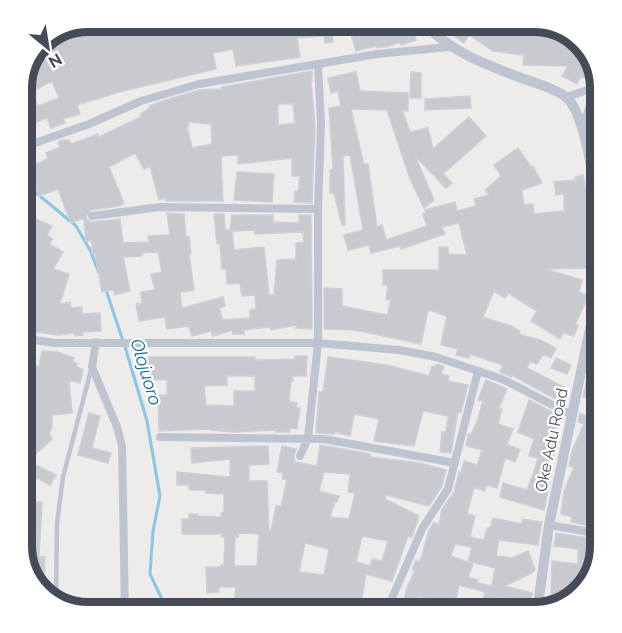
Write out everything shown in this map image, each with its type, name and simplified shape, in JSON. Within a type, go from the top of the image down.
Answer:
[{"type":"street","points":[[433,32],[449,47],[493,67],[552,89],[567,98],[583,126],[590,169]]},
{"type":"street","points":[[32,144],[89,124],[141,101],[199,84],[377,54],[449,47]]},
{"type":"street","points":[[300,456],[308,438],[318,343],[318,209],[321,123],[318,64]]},
{"type":"street","points":[[567,98],[590,88]]},
{"type":"street","points":[[583,126],[590,107]]},
{"type":"street","points":[[92,216],[160,207],[318,209]]},
{"type":"street","name":"Oke Adu Road","points":[[538,601],[549,525],[590,329]]},
{"type":"street","points":[[32,340],[55,343],[318,343],[399,350],[436,357],[502,379],[572,415]]},
{"type":"street","points":[[96,342],[92,367],[117,427],[122,446],[125,602]]},
{"type":"street","points":[[390,602],[423,527],[448,489],[478,371]]},
{"type":"street","points":[[160,437],[324,439],[454,463]]},
{"type":"street","points":[[549,525],[590,532]]},
{"type":"lane","points":[[56,592],[56,541],[63,477],[92,367]]},
{"type":"building","points":[[413,32],[416,40],[401,45],[400,42],[356,51],[351,34],[332,35],[333,42],[325,43],[324,36],[297,38],[300,57],[236,66],[233,49],[213,53],[216,69],[123,91],[77,105],[80,114],[63,119],[65,123],[51,128],[47,118],[32,124],[32,94],[38,106],[59,98],[52,81],[32,91],[33,73],[41,56],[48,48],[56,41],[76,33]]},
{"type":"building","points":[[457,32],[549,33],[569,43],[577,51],[589,74],[586,79],[581,76],[577,84],[562,76],[568,66],[523,65],[524,55],[493,51],[469,35],[464,43],[454,36]]},
{"type":"building","points":[[312,71],[315,126],[312,203],[294,202],[300,176],[292,176],[292,158],[238,164],[238,155],[221,156],[223,201],[166,201],[165,198],[159,200],[150,166],[144,169],[135,153],[109,167],[124,203],[119,206],[91,210],[86,216],[87,220],[92,222],[120,219],[123,243],[149,242],[148,236],[170,235],[167,213],[184,214],[186,237],[189,237],[194,290],[180,292],[182,308],[223,297],[225,306],[219,308],[223,320],[250,318],[250,310],[256,309],[255,295],[242,296],[240,283],[227,284],[226,268],[222,269],[220,244],[217,244],[214,214],[224,214],[225,230],[230,230],[232,215],[273,215],[273,222],[299,223],[299,215],[311,215],[312,329],[296,328],[297,325],[271,330],[270,327],[244,330],[244,334],[233,334],[232,330],[213,336],[211,331],[192,336],[189,326],[167,329],[165,317],[139,321],[136,304],[142,303],[141,292],[155,290],[151,274],[162,272],[158,252],[123,257],[130,291],[115,295],[113,290],[102,292],[95,254],[92,254],[92,241],[86,241],[84,218],[71,223],[58,189],[39,196],[32,178],[32,165],[48,159],[46,153],[60,147],[58,142],[62,140],[69,140],[71,144],[98,134],[99,137],[141,117],[140,114],[150,108],[149,106],[200,90],[222,89],[222,87]],"holes":[[[278,104],[293,104],[295,123],[278,125]],[[188,122],[211,124],[212,144],[192,148]],[[255,230],[255,234],[303,232],[304,242],[296,243],[296,259],[277,260],[274,295],[269,295],[264,247],[234,250],[232,231]]]},
{"type":"building","points":[[356,72],[360,91],[408,93],[408,111],[402,110],[410,132],[428,128],[433,149],[469,117],[486,136],[443,174],[452,183],[446,188],[415,156],[434,200],[424,208],[410,179],[387,110],[351,109],[364,165],[368,164],[377,227],[382,225],[386,240],[427,226],[423,214],[426,213],[425,210],[455,202],[457,211],[476,206],[474,199],[489,195],[485,190],[501,176],[494,165],[518,148],[531,167],[533,166],[542,183],[522,190],[524,205],[533,204],[534,214],[564,211],[564,194],[556,195],[554,182],[576,180],[575,177],[583,175],[590,212],[590,268],[545,269],[582,280],[579,292],[586,295],[586,301],[575,325],[578,325],[574,336],[563,333],[560,339],[531,321],[537,311],[508,293],[505,298],[494,291],[483,317],[511,326],[520,331],[519,334],[540,340],[556,348],[551,358],[543,354],[537,364],[530,361],[527,368],[564,387],[557,400],[512,375],[511,377],[500,372],[503,365],[470,354],[469,358],[456,355],[458,349],[441,345],[447,316],[428,310],[421,344],[355,330],[324,329],[324,288],[342,289],[342,306],[387,315],[391,300],[386,300],[388,285],[383,285],[383,270],[439,270],[439,247],[448,247],[448,254],[467,255],[459,223],[442,227],[445,234],[401,249],[400,246],[371,253],[369,245],[348,250],[344,235],[363,230],[350,155],[343,156],[345,225],[342,225],[334,193],[330,193],[330,170],[333,169],[329,108],[341,106],[338,91],[331,93],[328,78]]},
{"type":"building","points":[[411,72],[421,73],[421,98],[410,98]]},
{"type":"building","points":[[470,96],[471,108],[425,110],[425,99]]},
{"type":"building","points":[[237,172],[274,174],[272,202],[234,200]]},
{"type":"building","points":[[32,215],[52,226],[47,235],[53,239],[49,244],[63,252],[53,269],[69,274],[60,304],[70,302],[71,308],[82,307],[82,314],[100,313],[101,331],[83,332],[83,335],[75,336],[74,333],[59,335],[32,331]]},
{"type":"building","points":[[42,351],[58,352],[74,358],[73,362],[77,364],[76,366],[83,370],[80,383],[69,380],[72,413],[52,415],[52,427],[49,434],[52,439],[32,457],[32,426],[35,426],[32,405],[32,367],[39,366]]},
{"type":"building","points":[[295,356],[307,356],[306,376],[292,376],[293,381],[291,381],[289,402],[297,403],[296,407],[300,408],[297,429],[290,428],[290,432],[275,432],[276,430],[235,432],[211,429],[159,431],[158,395],[167,395],[167,380],[148,379],[148,357],[295,359]],"holes":[[[227,376],[255,376],[255,391],[234,391],[234,406],[206,405],[204,386],[227,385]]]},
{"type":"building","points":[[328,357],[387,365],[429,376],[432,366],[435,367],[437,364],[444,367],[441,374],[449,376],[448,381],[468,385],[461,412],[458,411],[451,453],[440,452],[442,432],[446,432],[448,416],[423,411],[414,446],[374,441],[379,419],[354,414],[350,436],[335,432],[334,434],[316,433],[319,392],[323,392]]},
{"type":"building","points":[[556,358],[571,365],[567,374],[551,368]]},
{"type":"building","points":[[590,366],[590,399],[583,397]]},
{"type":"building","points":[[486,380],[507,389],[499,408],[502,409],[498,424],[513,429],[507,444],[520,450],[515,462],[505,458],[497,488],[487,485],[484,491],[474,487],[467,514],[475,516],[470,537],[484,540],[493,518],[522,524],[522,519],[542,522],[538,545],[499,540],[496,556],[512,558],[528,551],[535,569],[532,573],[505,586],[532,593],[531,602],[516,602],[501,597],[499,602],[482,602],[485,592],[459,585],[455,602],[435,602],[419,596],[418,600],[404,602],[415,570],[412,569],[416,560],[420,562],[429,530],[434,522],[439,525],[442,509],[454,492],[464,461],[477,465],[482,450],[466,446],[468,434],[472,433],[483,401],[478,400]],"holes":[[[455,544],[472,547],[468,561],[495,568],[492,586],[477,583],[478,580],[468,577],[473,564],[451,556]]]},
{"type":"building","points":[[529,400],[560,416],[553,435],[558,437],[556,442],[559,442],[549,465],[553,466],[544,510],[500,497],[503,483],[527,490],[535,469],[538,458],[529,456],[534,439],[518,432]]},
{"type":"building","points":[[590,412],[590,517],[586,516],[585,525],[571,522],[572,517],[561,514],[564,491],[574,467],[569,466],[572,451],[584,424],[578,422],[580,413],[588,417]]},
{"type":"building","points":[[89,413],[100,416],[92,448],[111,453],[108,463],[78,455]]},
{"type":"building","points":[[320,445],[370,454],[370,457],[420,463],[446,470],[442,486],[429,506],[386,495],[385,499],[419,516],[412,537],[408,536],[392,581],[366,574],[361,602],[234,602],[236,587],[219,587],[219,592],[207,593],[206,567],[224,565],[225,537],[222,537],[222,534],[182,534],[182,519],[189,519],[189,514],[221,517],[221,513],[224,512],[224,494],[206,493],[206,490],[189,490],[189,485],[177,485],[177,472],[230,477],[230,459],[192,463],[191,448],[268,446],[269,464],[249,465],[249,481],[267,481],[269,531],[271,531],[276,506],[281,506],[287,480],[282,479],[283,473],[277,472],[282,446],[296,449],[295,462],[317,466]],"holes":[[[324,472],[350,474],[348,492],[355,493],[349,519],[330,517],[339,496],[319,491]],[[238,533],[259,534],[257,566],[234,566],[235,537],[238,537]],[[362,536],[388,541],[382,561],[372,559],[370,566],[356,562]],[[305,543],[329,549],[324,575],[299,572]]]},
{"type":"building","points":[[32,463],[56,475],[50,485],[37,478],[32,482]]},
{"type":"building","points":[[32,502],[42,502],[39,557],[45,557],[44,581],[33,557]]},
{"type":"building","points":[[556,533],[590,538],[588,564],[579,580],[563,594],[549,599],[551,596],[552,561],[578,564],[578,549],[554,546]]},
{"type":"waterway","name":"Olojuoro","points":[[32,189],[76,226],[90,250],[99,273]]},
{"type":"waterway","name":"Olojuoro","points":[[106,290],[147,421],[160,496],[153,531],[150,574],[163,602]]}]
